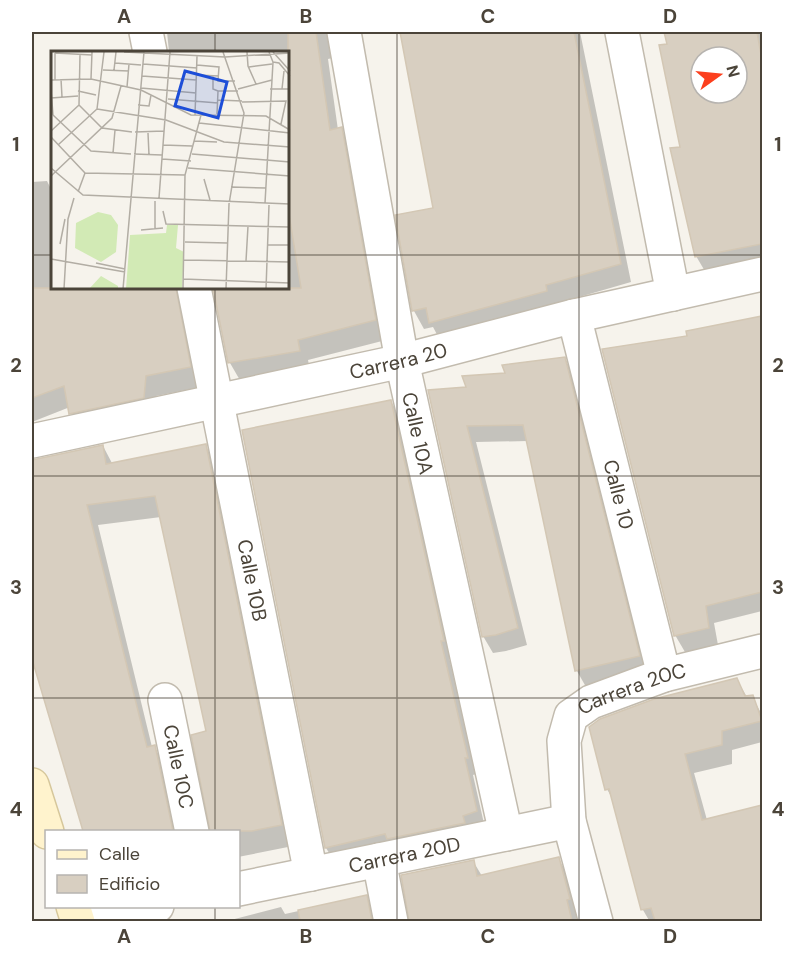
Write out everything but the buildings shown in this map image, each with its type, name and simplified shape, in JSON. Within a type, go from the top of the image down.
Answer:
[{"type":"street","points":[[146,32],[150,51]]},
{"type":"street","name":"Calle 10A","points":[[344,32],[402,361],[506,834]]},
{"type":"street","points":[[622,32],[673,294]]},
{"type":"street","name":"Carrera 20","points":[[32,441],[402,361],[574,316],[762,274]]},
{"type":"street","name":"Calle 10B","points":[[194,290],[311,874]]},
{"type":"street","name":"Calle 10","points":[[574,316],[664,675]]},
{"type":"street","name":"Carrera 20C","points":[[569,821],[564,741],[571,716],[591,702],[664,675],[762,651]]},
{"type":"street","name":"Calle 10C","points":[[165,700],[192,830]]},
{"type":"street","points":[[32,785],[47,830]]},
{"type":"street","points":[[569,821],[596,921]]},
{"type":"street","name":"Carrera 20D","points":[[240,889],[569,821]]},
{"type":"street","points":[[379,860],[391,921]]},
{"type":"street","points":[[85,921],[147,908]]}]
